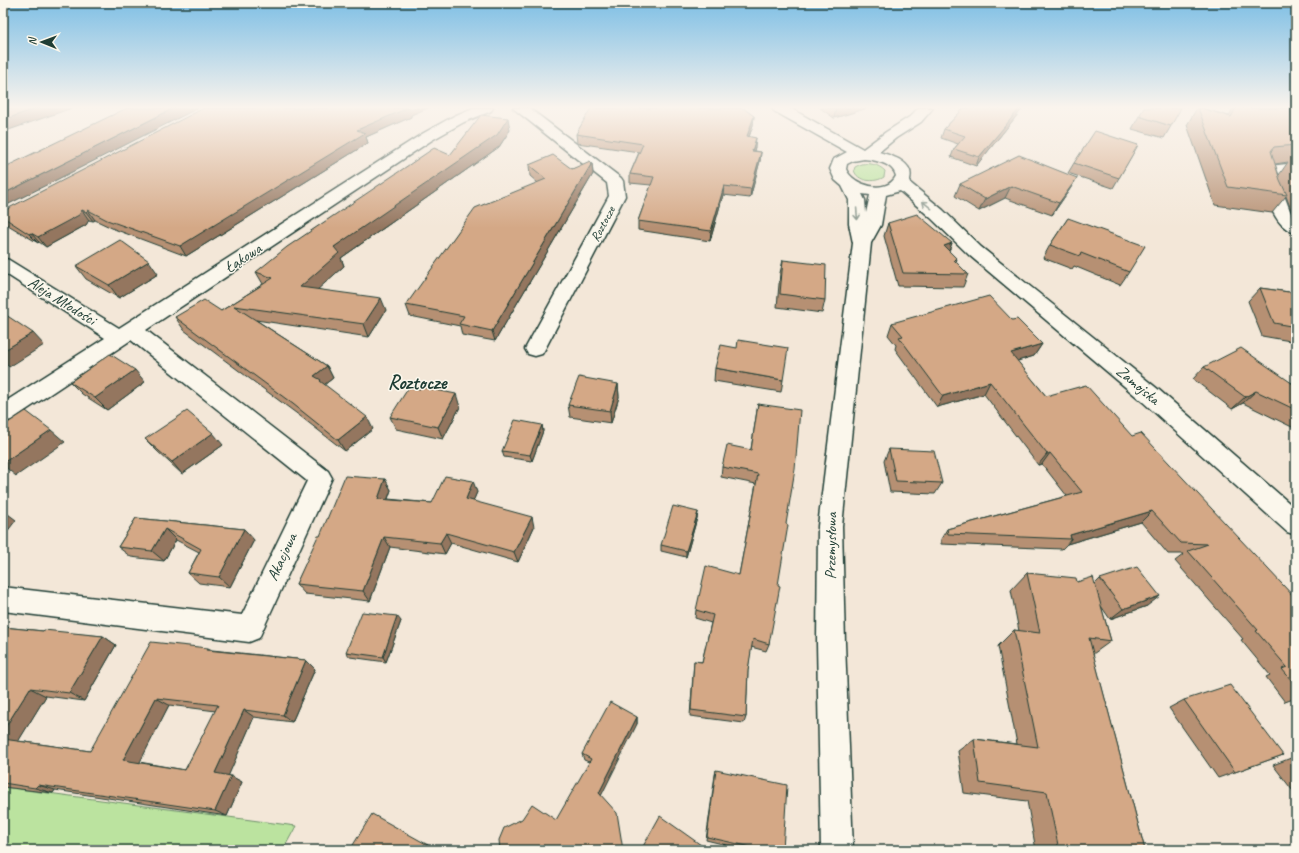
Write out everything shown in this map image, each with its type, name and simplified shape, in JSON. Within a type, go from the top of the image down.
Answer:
[{"type":"street","name":"Łąkowa","points":[[3,414],[410,148]]},
{"type":"street","name":"Roztocze","points":[[535,349],[617,196],[615,181],[572,148]]},
{"type":"street","points":[[824,148],[835,156],[839,164],[845,158],[864,154],[880,156],[899,153]]},
{"type":"street","points":[[853,148],[864,154]]},
{"type":"street","points":[[864,154],[873,148]]},
{"type":"street","points":[[850,185],[861,189],[882,191],[891,189],[901,183],[904,175],[900,167],[899,153],[902,148]]},
{"type":"street","name":"Przemysłowa","points":[[838,850],[831,643],[830,526],[862,244],[858,224],[856,200],[850,185],[840,176],[838,170],[839,164]]},
{"type":"street","points":[[1296,168],[1267,170],[1284,218],[1296,228]]},
{"type":"street","name":"Zamojska","points":[[901,183],[937,214],[975,252],[1145,391],[1296,524]]},
{"type":"street","name":"Przemysłowa","points":[[862,244],[872,224],[882,191]]},
{"type":"street","name":"Zamojska","points":[[882,191],[923,220],[975,252]]},
{"type":"street","name":"Aleja Młodości","points":[[3,264],[126,334]]},
{"type":"street","name":"Akacjowa","points":[[3,600],[249,629],[320,478],[126,334]]},
{"type":"green space","points":[[861,164],[877,165],[885,171],[884,177],[871,181],[862,179],[854,170],[855,167]]},
{"type":"green space","points":[[3,787],[296,826],[283,850],[3,850]]},
{"type":"building","points":[[45,148],[95,148],[3,194],[3,168]]},
{"type":"building","points":[[126,148],[341,148],[180,246],[107,220],[88,210],[86,212],[82,210],[79,215],[38,237],[31,233],[29,234],[3,217],[3,211]]},
{"type":"building","points":[[434,148],[450,155],[456,148],[478,148],[334,247],[339,253],[300,287],[381,298],[364,324],[234,306],[327,366],[314,376],[367,417],[338,440],[293,404],[175,317],[204,300],[221,311],[273,278],[256,272],[287,247]]},
{"type":"building","points":[[641,148],[753,148],[752,151],[761,152],[751,189],[724,186],[711,231],[638,221],[654,177],[630,174]]},
{"type":"building","points":[[955,148],[987,148],[979,157],[954,149]]},
{"type":"building","points":[[1084,148],[1136,148],[1119,178],[1074,163]]},
{"type":"building","points":[[1213,148],[1273,148],[1271,151],[1280,180],[1287,195],[1228,187]]},
{"type":"building","points":[[553,155],[572,169],[590,161],[592,163],[492,331],[459,324],[464,316],[406,305],[475,208],[546,179],[529,165]]},
{"type":"building","points":[[1019,155],[1077,178],[1059,203],[1011,186],[985,199],[960,184]]},
{"type":"building","points":[[1292,157],[1296,157],[1296,166]]},
{"type":"building","points":[[917,214],[952,243],[944,246],[957,259],[954,260],[968,274],[903,273],[888,223]]},
{"type":"building","points":[[1068,218],[1145,246],[1129,272],[1081,253],[1080,256],[1050,245]]},
{"type":"building","points":[[120,240],[149,261],[109,285],[76,266]]},
{"type":"building","points":[[783,260],[826,265],[825,300],[780,294]]},
{"type":"building","points":[[1260,288],[1296,293],[1296,327],[1274,323]]},
{"type":"building","points":[[989,296],[1012,320],[1017,319],[1042,344],[1011,353],[1046,396],[1086,385],[1132,436],[1141,433],[1296,599],[1296,686],[1282,669],[1287,667],[1256,631],[1258,630],[1188,551],[1208,544],[1181,543],[1152,511],[1070,535],[1071,539],[948,534],[947,529],[1082,492],[1050,453],[1047,454],[990,382],[943,396],[899,337],[903,336],[892,323]]},
{"type":"building","points":[[3,313],[33,333],[3,351]]},
{"type":"building","points":[[738,340],[788,348],[783,380],[715,368],[721,345],[737,348]]},
{"type":"building","points":[[1241,348],[1296,386],[1296,410],[1256,391],[1245,397],[1204,367]]},
{"type":"building","points":[[110,354],[135,370],[95,398],[70,382]]},
{"type":"building","points":[[579,377],[618,384],[610,411],[568,405]]},
{"type":"building","points":[[409,387],[420,389],[421,387],[456,394],[438,427],[390,417]]},
{"type":"building","points":[[758,404],[800,410],[795,469],[786,524],[788,525],[778,585],[780,586],[769,644],[753,639],[748,670],[746,717],[691,710],[694,661],[702,662],[713,615],[696,610],[706,566],[739,575],[758,474],[722,467],[727,445],[751,450]]},
{"type":"building","points":[[26,411],[51,430],[3,463],[3,426]]},
{"type":"building","points":[[187,411],[213,433],[172,462],[145,439]]},
{"type":"building","points":[[515,420],[542,425],[530,455],[502,451]]},
{"type":"building","points":[[889,449],[934,451],[942,483],[896,481]]},
{"type":"building","points":[[345,476],[385,479],[378,499],[432,503],[445,476],[473,481],[466,499],[532,517],[514,552],[446,533],[440,543],[384,537],[363,591],[296,584],[318,536],[320,536]]},
{"type":"building","points":[[673,506],[698,512],[686,551],[661,545]]},
{"type":"building","points":[[136,518],[244,529],[219,577],[188,573],[201,549],[165,529],[152,551],[118,547]]},
{"type":"building","points":[[1137,567],[1160,596],[1123,609],[1100,579]]},
{"type":"building","points":[[1027,573],[1076,578],[1077,582],[1093,577],[1111,641],[1089,638],[1145,850],[1059,850],[1047,792],[980,783],[974,739],[1038,747],[1014,630],[1040,633]]},
{"type":"building","points":[[362,612],[397,616],[383,657],[346,652]]},
{"type":"building","points":[[3,627],[103,636],[69,693],[30,688],[3,731]]},
{"type":"building","points":[[151,642],[208,648],[207,650],[306,660],[283,715],[244,710],[215,773],[231,776],[215,811],[38,785],[35,788],[3,783],[3,739],[90,751]],"holes":[[[156,698],[218,705],[185,770],[123,760]]]},
{"type":"building","points":[[1230,685],[1283,755],[1235,772],[1184,700]]},
{"type":"building","points":[[610,702],[637,717],[599,793],[617,813],[623,850],[500,850],[499,840],[504,828],[522,819],[532,804],[556,820],[591,759],[582,754]]},
{"type":"building","points":[[1296,757],[1296,763],[1292,758]]},
{"type":"building","points":[[716,770],[787,785],[783,850],[765,850],[707,837]]},
{"type":"building","points":[[372,814],[437,850],[350,850]]},
{"type":"building","points":[[660,816],[708,850],[641,850]]},
{"type":"district","name":"Roztocze","points":[[417,382]]}]
